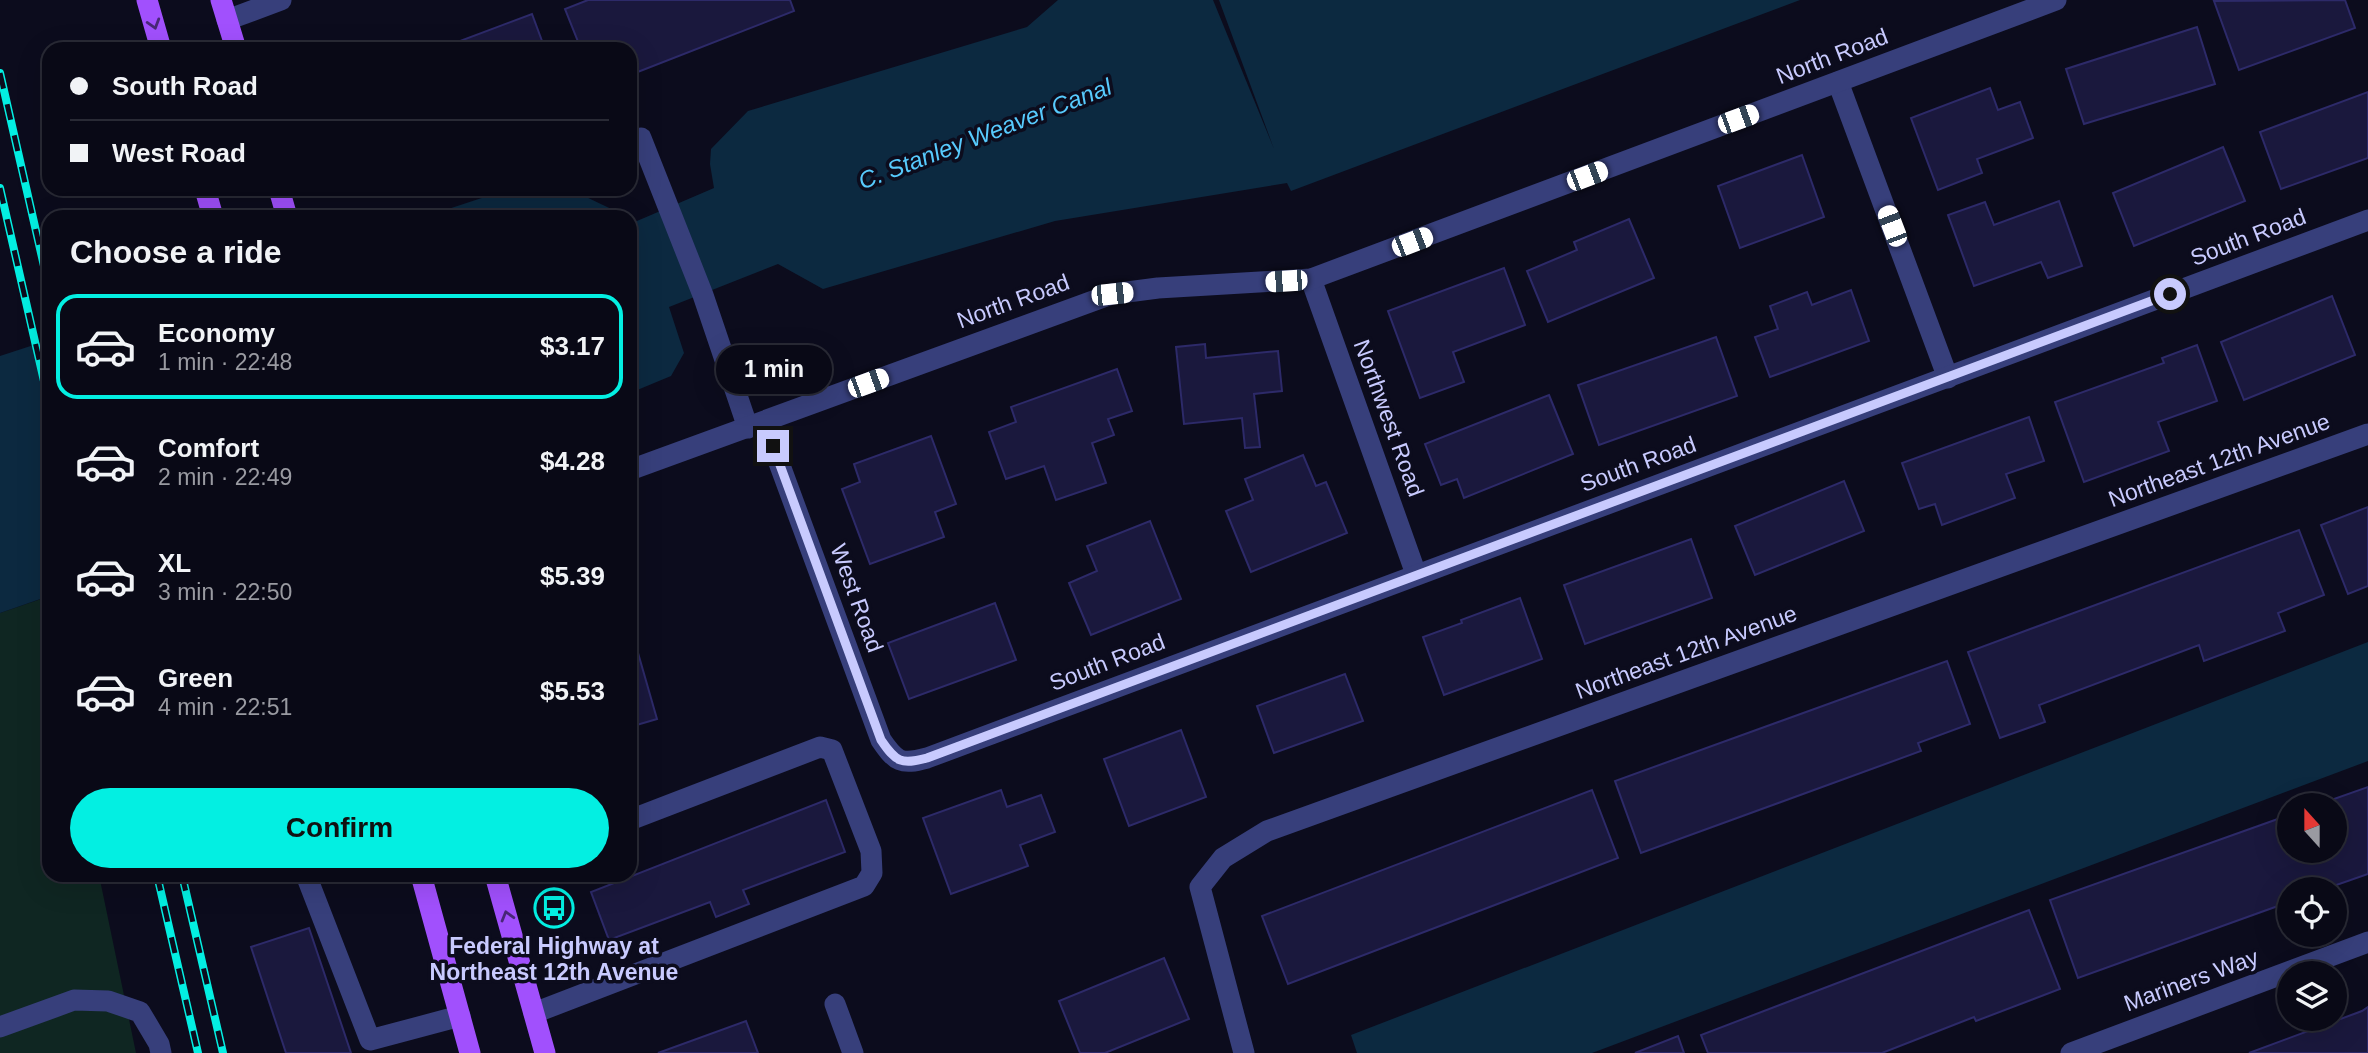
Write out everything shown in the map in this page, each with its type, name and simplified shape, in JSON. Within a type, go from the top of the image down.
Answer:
[{"type":"main road","points":[[147,0],[160,42]]},
{"type":"main road","points":[[224,10],[234,42]]},
{"type":"main road","points":[[423,882],[470,1053]]},
{"type":"main road","points":[[497,882],[545,1053]]},
{"type":"street","points":[[224,10],[281,0]]},
{"type":"street","name":"North Road","points":[[637,468],[1112,294],[1158,288],[1311,279],[2056,0]]},
{"type":"street","points":[[1838,82],[1948,378]]},
{"type":"street","name":"West Road","points":[[641,138],[881,740],[892,757],[908,763],[927,758]]},
{"type":"street","name":"South Road","points":[[927,758],[2368,219]]},
{"type":"street","name":"Northwest Road","points":[[1311,279],[1416,574]]},
{"type":"street","name":"Northeast 12th Avenue","points":[[1244,1053],[1200,887],[1223,858],[1266,831],[2368,434]]},
{"type":"street","points":[[534,1013],[864,886],[873,873],[871,851],[832,750],[820,747],[637,817]]},
{"type":"street","points":[[309,882],[373,1047],[460,1016]]},
{"type":"street","name":"Mariners Way","points":[[2071,1053],[2368,942]]},
{"type":"street","points":[[0,1027],[74,1000],[108,1001],[140,1012],[159,1044],[161,1053]]},
{"type":"street","points":[[835,1004],[853,1053]]},
{"type":"green space","points":[[41,599],[42,882],[100,882],[136,1053],[0,1053],[0,613]]},
{"type":"water","name":"C. Stanley Weaver Canal","points":[[1058,0],[1213,0],[1274,149],[1219,0],[1800,0],[1291,191],[1287,183],[1055,221],[823,289],[778,264],[669,307],[684,353],[671,376],[637,390],[637,221],[714,188],[710,164],[711,149],[748,111],[1027,27]]},
{"type":"water","points":[[488,196],[584,196],[613,210],[445,210]]},
{"type":"water","points":[[42,342],[42,598],[0,613],[0,356]]},
{"type":"water","points":[[2368,642],[2368,761],[1592,1053],[1357,1053],[1351,1035]]},
{"type":"building","points":[[588,0],[790,0],[794,11],[637,72],[637,42],[578,42],[565,9]]},
{"type":"building","points":[[2345,0],[2355,28],[2239,70],[2214,1]]},
{"type":"building","points":[[532,14],[542,42],[457,42]]},
{"type":"building","points":[[2197,27],[2215,84],[2084,124],[2066,69]]},
{"type":"building","points":[[1990,88],[1998,110],[2020,102],[2033,138],[1977,159],[1982,173],[1938,190],[1911,118]]},
{"type":"building","points":[[2368,92],[2368,158],[2281,189],[2260,132]]},
{"type":"building","points":[[2223,147],[2245,201],[2134,246],[2113,193]]},
{"type":"building","points":[[1802,155],[1824,217],[1740,248],[1718,186]]},
{"type":"building","points":[[2059,201],[2082,266],[2048,278],[2041,262],[1974,286],[1948,215],[1985,202],[1994,225]]},
{"type":"building","points":[[1629,219],[1654,278],[1548,322],[1527,271],[1577,250],[1574,242]]},
{"type":"building","points":[[1504,268],[1525,325],[1453,352],[1464,382],[1420,398],[1388,311]]},
{"type":"building","points":[[1851,290],[1869,341],[1770,377],[1755,337],[1778,329],[1770,306],[1807,292],[1812,305]]},
{"type":"building","points":[[2332,296],[2355,355],[2244,400],[2221,342]]},
{"type":"building","points":[[1716,337],[1737,396],[1599,445],[1578,385]]},
{"type":"building","points":[[1205,344],[1206,358],[1278,351],[1282,391],[1254,394],[1260,447],[1245,448],[1242,418],[1184,424],[1176,347]]},
{"type":"building","points":[[2197,345],[2217,401],[2158,422],[2169,451],[2084,482],[2055,402],[2164,363],[2162,358]]},
{"type":"building","points":[[1117,369],[1132,411],[1108,419],[1114,435],[1092,443],[1106,483],[1056,500],[1044,466],[1006,479],[989,432],[1016,422],[1011,407]]},
{"type":"building","points":[[1549,395],[1573,454],[1464,498],[1457,479],[1441,485],[1425,444]]},
{"type":"building","points":[[2029,417],[2044,461],[2006,474],[2015,498],[1942,525],[1935,504],[1919,509],[1902,463]]},
{"type":"building","points":[[931,436],[956,504],[935,512],[944,537],[870,564],[842,489],[860,482],[854,464]]},
{"type":"building","points":[[1303,455],[1316,486],[1326,482],[1347,533],[1251,572],[1226,511],[1253,500],[1245,479]]},
{"type":"building","points":[[1844,481],[1864,531],[1755,575],[1735,526]]},
{"type":"building","points":[[2368,507],[2368,586],[2348,594],[2321,525]]},
{"type":"building","points":[[1150,521],[1181,599],[1091,635],[1069,583],[1097,571],[1087,546]]},
{"type":"building","points":[[2299,530],[2324,595],[2278,613],[2285,631],[2204,661],[2199,645],[2039,705],[2045,722],[2000,738],[1968,652]]},
{"type":"building","points":[[1691,539],[1712,598],[1585,644],[1564,585]]},
{"type":"building","points":[[1520,598],[1542,659],[1444,695],[1423,637]]},
{"type":"building","points":[[995,603],[1016,660],[909,699],[888,643]]},
{"type":"building","points":[[637,649],[657,719],[637,725]]},
{"type":"building","points":[[1947,661],[1970,724],[1918,743],[1921,751],[1641,853],[1615,781]]},
{"type":"building","points":[[1345,674],[1363,721],[1274,753],[1257,706]]},
{"type":"building","points":[[1181,730],[1206,797],[1129,826],[1104,759]]},
{"type":"building","points":[[2368,787],[2368,874],[2347,881],[2347,877],[2277,877],[2277,906],[2078,978],[2050,900],[2277,819],[2277,863],[2347,863],[2347,794]]},
{"type":"building","points":[[1001,790],[1007,807],[1041,795],[1055,832],[1020,845],[1028,866],[951,894],[923,818]]},
{"type":"building","points":[[1592,790],[1618,858],[1288,984],[1262,916]]},
{"type":"building","points":[[826,800],[845,852],[743,890],[749,904],[716,917],[710,902],[609,940],[591,892],[617,882],[637,882],[637,874]]},
{"type":"building","points":[[2029,910],[2060,989],[1976,1021],[1974,1017],[1882,1053],[1708,1053],[1701,1035]]},
{"type":"building","points":[[309,928],[351,1053],[286,1053],[251,947]]},
{"type":"building","points":[[1164,958],[1189,1019],[1105,1053],[1080,1053],[1059,1001]]},
{"type":"building","points":[[2368,1007],[2368,1053],[2249,1053],[2308,1031],[2347,1031],[2347,1017]]},
{"type":"building","points":[[746,1021],[758,1053],[658,1053]]},
{"type":"building","points":[[1678,1036],[1684,1053],[1635,1053]]},
{"type":"railway","points":[[0,73],[42,257]]},
{"type":"railway","points":[[0,188],[42,372]]},
{"type":"railway","points":[[159,882],[198,1053]]},
{"type":"railway","points":[[184,882],[223,1053]]},
{"type":"place","name":"Federal Highway at Northeast 12th Avenue","points":[[554,908]]},
{"type":"route","points":[[773,446],[881,740],[892,757],[908,763],[2170,294]]}]
